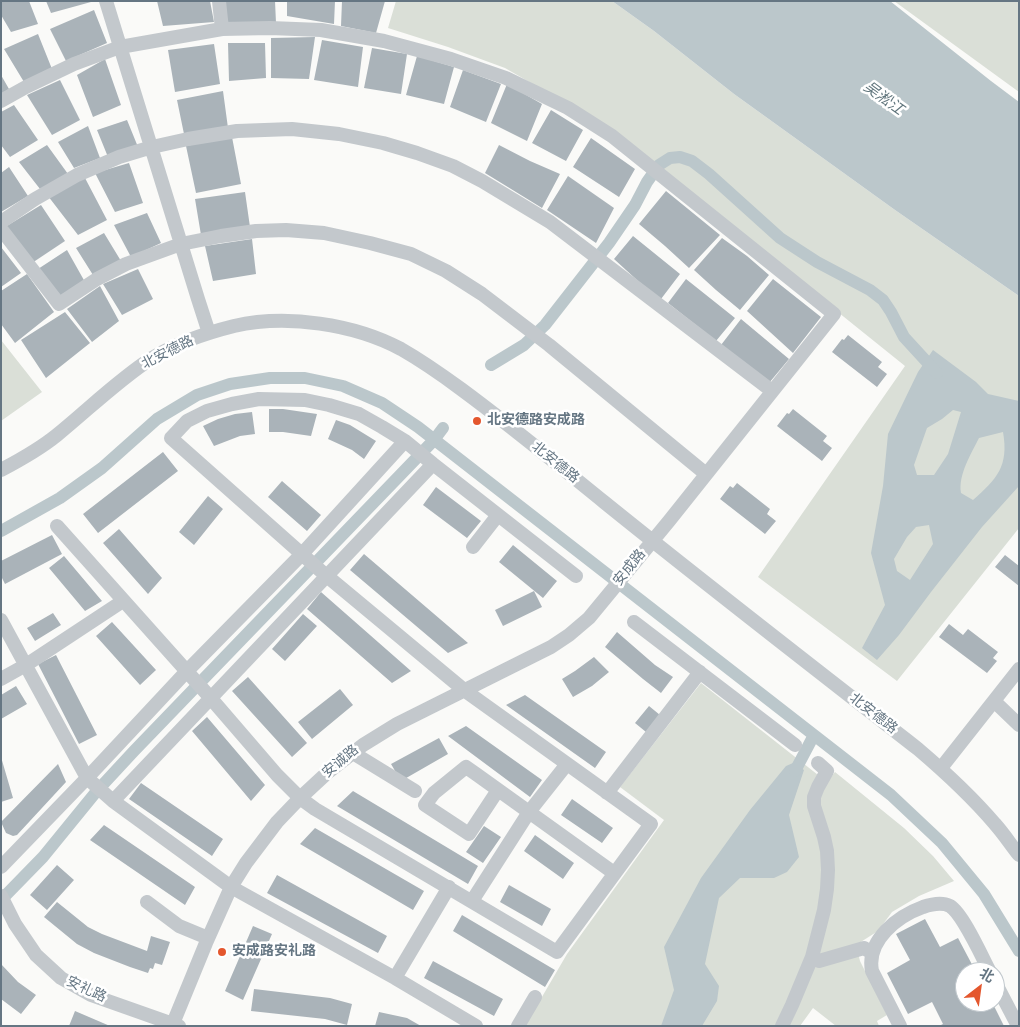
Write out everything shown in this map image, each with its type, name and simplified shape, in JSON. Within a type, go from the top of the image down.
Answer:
[{"type":"street","points":[[106,1],[209,333]]},
{"type":"street","points":[[1,101],[66,68],[120,47],[222,29],[219,1]]},
{"type":"street","name":"安成路","points":[[222,29],[321,30],[384,41],[452,59],[506,78],[568,108],[612,136],[834,314],[608,595]]},
{"type":"street","points":[[1,222],[35,199],[77,175],[119,157],[188,139],[238,131],[292,129],[339,134],[383,143],[453,166],[482,181],[550,222],[772,391]]},
{"type":"street","points":[[1,229],[59,304],[97,278],[126,264],[181,244],[247,232],[286,230],[324,232],[370,242],[411,254],[446,270],[525,326],[706,474]]},
{"type":"street","name":"北安德路","points":[[1,470],[55,437],[128,375],[153,358],[181,343],[209,333],[264,322],[308,322],[338,327],[371,336],[400,349],[431,368],[485,407],[941,768],[995,824],[1019,855]]},
{"type":"street","points":[[57,526],[277,775],[300,798],[315,809],[557,952],[650,824],[464,690],[324,574],[171,438],[187,421],[207,411],[259,399],[305,400],[359,414],[409,444],[576,576]]},
{"type":"street","points":[[1,867],[89,780],[409,444]]},
{"type":"street","points":[[110,798],[209,697],[430,462]]},
{"type":"street","points":[[473,547],[498,515]]},
{"type":"street","name":"安诚路","points":[[174,1025],[208,938],[231,887],[246,863],[277,822],[300,798],[363,744],[397,724],[551,647],[589,618],[608,595]]},
{"type":"street","points":[[1,679],[123,601]]},
{"type":"street","points":[[1,620],[89,780],[110,798],[231,887],[395,978],[476,1026]]},
{"type":"street","points":[[634,622],[795,745]]},
{"type":"street","points":[[941,768],[1019,669]]},
{"type":"street","points":[[608,793],[700,672]]},
{"type":"street","points":[[994,701],[1019,725]]},
{"type":"street","points":[[353,752],[415,791]]},
{"type":"street","points":[[782,1026],[812,957],[824,910],[827,889],[827,851],[814,806],[814,797],[827,771],[818,763]]},
{"type":"street","points":[[472,901],[529,812],[566,764]]},
{"type":"street","points":[[498,790],[469,834],[425,804],[434,793],[466,767],[614,873]]},
{"type":"street","points":[[395,978],[449,887]]},
{"type":"street","name":"安礼路","points":[[1,896],[15,924],[36,955],[61,978],[91,994],[174,1025]]},
{"type":"street","points":[[147,902],[179,926],[208,938]]},
{"type":"street","points":[[900,1026],[872,971],[870,962],[878,941],[898,919],[914,910],[930,905],[948,905],[961,917],[985,962]]},
{"type":"street","points":[[812,957],[819,961],[864,948],[872,953]]},
{"type":"street","points":[[518,1026],[535,997]]},
{"type":"street","points":[[1005,1001],[1018,1026]]},
{"type":"shaded area","points":[[396,1],[612,1],[654,31],[734,94],[895,210],[1019,296],[1019,528],[897,681],[758,577],[905,366],[803,284],[566,103],[505,68],[388,28]]},
{"type":"shaded area","points":[[894,1],[1019,1],[1019,92]]},
{"type":"shaded area","points":[[1,340],[42,392],[1,421]]},
{"type":"shaded area","points":[[701,683],[827,782],[835,772],[904,828],[933,856],[954,881],[919,896],[892,912],[878,931],[856,945],[860,961],[887,1015],[877,1021],[879,1026],[836,1026],[813,1008],[800,1026],[525,1026],[567,954],[664,820],[620,787]]},
{"type":"water","name":"吴淞江","points":[[612,1],[890,1],[1019,102],[1019,296],[895,210],[734,94],[654,31]]},
{"type":"water","points":[[933,350],[976,382],[988,394],[1019,401],[1019,486],[982,527],[899,635],[877,660],[862,648],[885,605],[871,553],[883,486],[888,434],[918,372]],"holes":[[[953,410],[961,412],[948,454],[934,475],[917,475],[914,465],[927,428]],[[1003,432],[1004,454],[995,478],[973,500],[961,493],[961,479],[979,438]],[[929,525],[933,544],[910,580],[897,571],[894,559],[907,537],[916,527]]]},
{"type":"water","points":[[793,763],[804,770],[789,815],[799,857],[787,872],[774,878],[740,878],[719,898],[705,964],[719,986],[717,1001],[702,1026],[661,1026],[674,990],[664,947],[701,878],[750,810],[786,766]]},
{"type":"building","points":[[1,1],[29,1],[38,24],[11,32],[1,15]]},
{"type":"building","points":[[46,1],[90,1],[91,2],[51,13]]},
{"type":"building","points":[[157,1],[210,1],[214,22],[163,26]]},
{"type":"building","points":[[225,1],[275,1],[276,23],[227,23]]},
{"type":"building","points":[[287,1],[335,1],[334,24],[287,16]]},
{"type":"building","points":[[342,1],[385,1],[376,33],[341,26]]},
{"type":"building","points":[[94,10],[107,43],[66,61],[50,29]]},
{"type":"building","points":[[38,34],[52,69],[24,82],[4,49]]},
{"type":"building","points":[[315,37],[309,79],[271,78],[271,38]]},
{"type":"building","points":[[322,40],[363,47],[358,87],[314,80]]},
{"type":"building","points":[[228,43],[265,43],[266,78],[229,81]]},
{"type":"building","points":[[214,44],[220,84],[175,92],[168,50]]},
{"type":"building","points":[[372,48],[407,54],[401,94],[364,88]]},
{"type":"building","points":[[417,56],[454,67],[444,104],[406,95]]},
{"type":"building","points":[[105,59],[121,105],[93,117],[77,75]]},
{"type":"building","points":[[463,70],[501,84],[486,122],[450,107]]},
{"type":"building","points":[[1,75],[9,89],[1,94]]},
{"type":"building","points":[[60,80],[80,120],[52,135],[27,95]]},
{"type":"building","points":[[507,84],[542,104],[527,141],[491,123]]},
{"type":"building","points":[[223,91],[228,128],[184,134],[177,100]]},
{"type":"building","points":[[14,105],[38,140],[10,157],[1,145],[1,112]]},
{"type":"building","points":[[551,110],[583,130],[566,161],[532,143]]},
{"type":"building","points":[[127,120],[138,147],[108,157],[97,130]]},
{"type":"building","points":[[88,126],[100,158],[74,168],[58,142]]},
{"type":"building","points":[[232,137],[241,184],[196,193],[186,146]]},
{"type":"building","points":[[591,138],[635,169],[619,197],[573,167]]},
{"type":"building","points":[[47,145],[68,174],[40,189],[19,162]]},
{"type":"building","points":[[499,145],[560,174],[542,208],[485,173]]},
{"type":"building","points":[[129,163],[143,203],[115,212],[95,173]]},
{"type":"building","points":[[9,167],[28,196],[1,212],[1,173]]},
{"type":"building","points":[[568,176],[614,208],[596,243],[547,210]]},
{"type":"building","points":[[85,178],[107,220],[78,235],[48,196]]},
{"type":"building","points":[[666,191],[720,235],[689,268],[639,224]]},
{"type":"building","points":[[245,192],[250,227],[201,235],[195,199]]},
{"type":"building","points":[[41,205],[65,241],[32,263],[5,227]]},
{"type":"building","points":[[147,213],[161,243],[131,257],[114,225]]},
{"type":"building","points":[[104,233],[121,261],[93,275],[76,248]]},
{"type":"building","points":[[633,236],[680,274],[661,299],[614,259]]},
{"type":"building","points":[[722,238],[769,275],[740,310],[694,270]]},
{"type":"building","points":[[252,239],[256,274],[213,281],[205,246]]},
{"type":"building","points":[[1,247],[21,273],[1,287]]},
{"type":"building","points":[[67,250],[85,282],[61,297],[38,269]]},
{"type":"building","points":[[138,269],[153,299],[122,315],[103,284]]},
{"type":"building","points":[[27,274],[54,312],[15,343],[1,324],[1,291]]},
{"type":"building","points":[[686,279],[735,318],[716,341],[668,303]]},
{"type":"building","points":[[773,279],[821,317],[793,353],[747,311]]},
{"type":"building","points":[[100,286],[119,321],[92,342],[67,309]]},
{"type":"building","points":[[65,312],[90,343],[46,378],[21,340]]},
{"type":"building","points":[[741,319],[789,359],[769,383],[721,345]]},
{"type":"building","points":[[848,335],[882,362],[878,367],[887,374],[877,387],[832,352],[842,339],[844,340]]},
{"type":"building","points":[[269,409],[317,414],[311,436],[269,432]]},
{"type":"building","points":[[793,409],[827,436],[823,441],[832,448],[822,461],[777,426],[787,413],[789,414]]},
{"type":"building","points":[[252,412],[255,434],[240,436],[214,446],[203,426],[235,414]]},
{"type":"building","points":[[336,420],[350,425],[376,441],[364,459],[352,450],[328,439]]},
{"type":"building","points":[[163,452],[178,471],[98,533],[83,514]]},
{"type":"building","points":[[282,481],[321,515],[307,531],[268,497]]},
{"type":"building","points":[[737,483],[770,509],[767,514],[776,521],[765,534],[720,499],[730,486],[733,488]]},
{"type":"building","points":[[436,487],[481,521],[467,538],[423,505]]},
{"type":"building","points":[[208,496],[223,509],[194,545],[179,532]]},
{"type":"building","points":[[119,529],[162,578],[148,594],[103,543]]},
{"type":"building","points":[[52,535],[62,554],[5,584],[1,576],[1,561]]},
{"type":"building","points":[[513,545],[557,581],[543,598],[499,562]]},
{"type":"building","points":[[364,554],[468,643],[448,653],[350,570]]},
{"type":"building","points":[[1005,555],[1019,566],[1019,586],[995,567]]},
{"type":"building","points":[[64,556],[102,601],[85,611],[49,568]]},
{"type":"building","points":[[534,591],[542,607],[503,626],[495,610]]},
{"type":"building","points":[[321,592],[411,671],[392,683],[307,609]]},
{"type":"building","points":[[53,613],[61,625],[35,641],[27,628]]},
{"type":"building","points":[[303,614],[317,626],[285,661],[272,649]]},
{"type":"building","points":[[112,622],[156,670],[140,685],[96,636]]},
{"type":"building","points":[[949,624],[963,635],[968,629],[998,652],[993,658],[997,661],[987,673],[939,637]]},
{"type":"building","points":[[617,632],[655,665],[673,677],[661,693],[605,647]]},
{"type":"building","points":[[56,655],[97,735],[79,744],[38,664]]},
{"type":"building","points":[[594,657],[609,672],[592,686],[573,697],[562,679]]},
{"type":"building","points":[[248,677],[307,743],[292,757],[232,691]]},
{"type":"building","points":[[16,686],[27,704],[1,719],[1,695]]},
{"type":"building","points":[[340,689],[353,705],[312,739],[298,722]]},
{"type":"building","points":[[525,695],[606,752],[595,768],[506,705]]},
{"type":"building","points":[[649,706],[660,715],[646,732],[635,723]]},
{"type":"building","points":[[207,717],[265,785],[251,801],[192,731]]},
{"type":"building","points":[[466,726],[542,780],[530,797],[448,736]]},
{"type":"building","points":[[439,738],[448,754],[401,781],[391,764]]},
{"type":"building","points":[[1,757],[13,798],[1,802]]},
{"type":"building","points":[[58,764],[66,782],[17,835],[13,836],[6,833],[1,822]]},
{"type":"building","points":[[141,783],[223,839],[212,856],[129,799]]},
{"type":"building","points":[[353,791],[478,866],[468,884],[337,806]]},
{"type":"building","points":[[572,799],[613,828],[602,843],[561,815]]},
{"type":"building","points":[[104,825],[195,887],[185,905],[90,840]]},
{"type":"building","points":[[484,826],[501,837],[483,863],[466,852]]},
{"type":"building","points":[[315,828],[424,891],[413,910],[300,844]]},
{"type":"building","points":[[535,835],[574,863],[563,879],[524,851]]},
{"type":"building","points":[[57,865],[74,880],[47,910],[30,895]]},
{"type":"building","points":[[277,875],[387,936],[378,953],[267,893]]},
{"type":"building","points":[[509,885],[551,909],[542,926],[500,902]]},
{"type":"building","points":[[57,902],[88,927],[147,951],[151,936],[170,942],[162,965],[155,963],[153,969],[150,968],[148,973],[94,953],[77,944],[44,917]]},
{"type":"building","points":[[462,915],[555,970],[545,987],[453,931]]},
{"type":"building","points":[[925,919],[940,947],[958,938],[971,962],[955,962],[955,1012],[997,1012],[1004,1026],[939,1026],[943,1024],[932,1002],[908,1014],[887,973],[910,960],[896,934]]},
{"type":"building","points":[[253,926],[272,934],[243,1000],[225,991]]},
{"type":"building","points":[[433,961],[503,999],[494,1016],[424,978]]},
{"type":"building","points":[[1,964],[18,982],[36,995],[21,1014],[1,999]]},
{"type":"building","points":[[254,989],[330,998],[352,1004],[347,1025],[325,1019],[251,1011]]},
{"type":"building","points":[[75,1011],[110,1026],[69,1026]]},
{"type":"building","points":[[379,1012],[407,1018],[421,1026],[375,1026]]},
{"type":"waterway","points":[[491,365],[524,345],[545,325],[609,243],[659,165],[670,158],[680,157],[692,161],[709,174],[780,238],[817,262],[870,290],[883,300],[904,337],[937,373]]},
{"type":"waterway","points":[[1,531],[60,498],[102,468],[157,419],[197,395],[230,384],[270,378],[305,378],[343,386],[382,403],[418,427],[891,795],[942,843],[984,894],[1019,951]]},
{"type":"waterway","points":[[1,900],[43,857],[96,792],[134,751],[434,440],[443,428]]},
{"type":"waterway","points":[[795,771],[814,735]]},
{"type":"place","name":"北安德路安成路","points":[[477,421]]},
{"type":"place","name":"安成路安礼路","points":[[222,952]]}]
